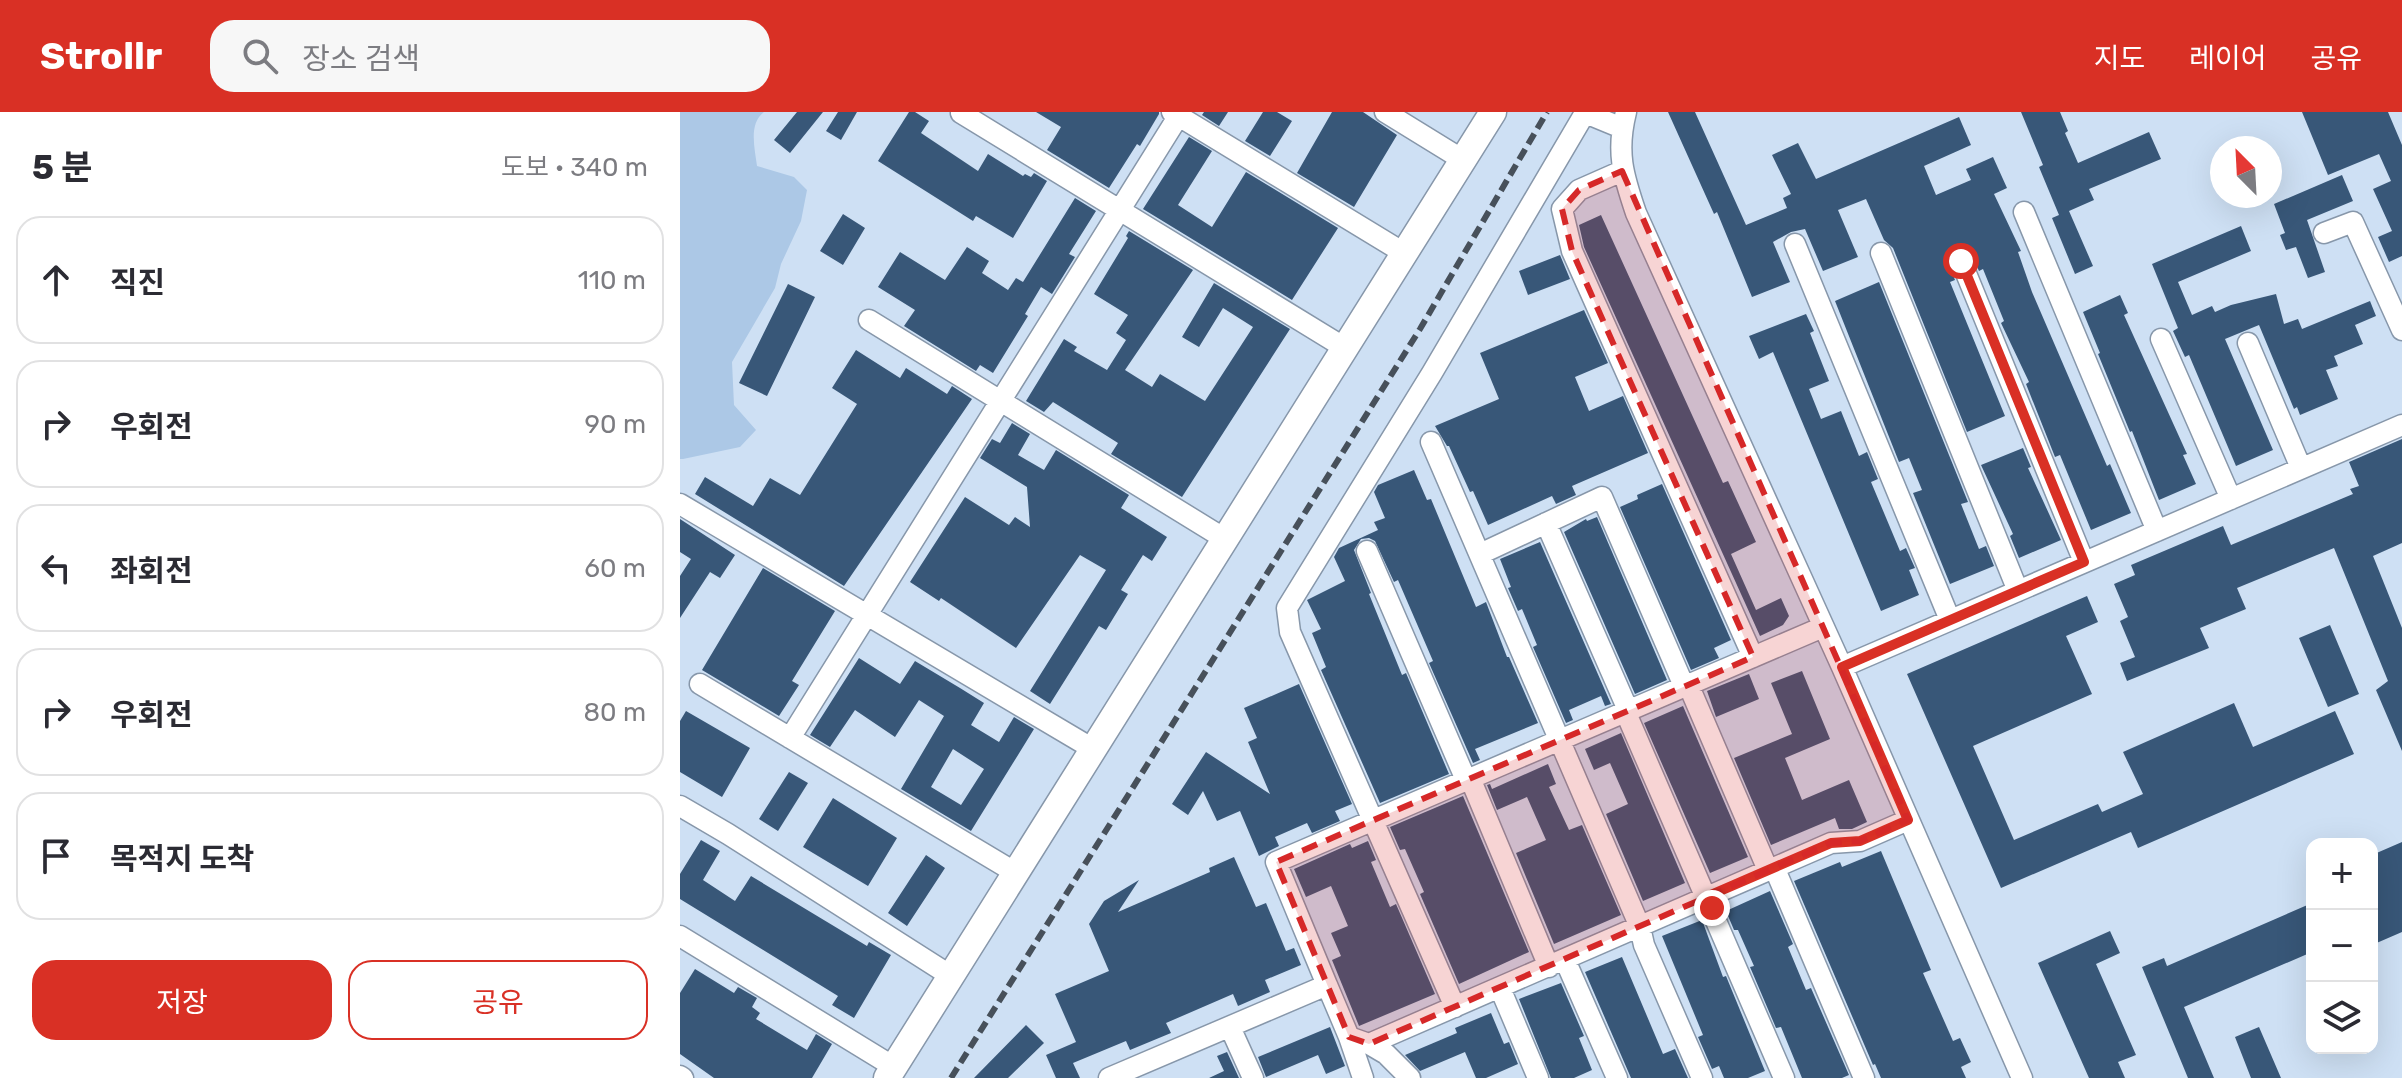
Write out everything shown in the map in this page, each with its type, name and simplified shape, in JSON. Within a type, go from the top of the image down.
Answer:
[{"type":"main road","points":[[891,1073],[1493,112]]},
{"type":"street","points":[[1385,112],[1463,160]]},
{"type":"street","points":[[961,113],[1345,348]]},
{"type":"street","points":[[790,738],[1002,402],[1177,113],[1404,253]]},
{"type":"street","points":[[1455,1007],[1290,632],[1287,608],[1432,373],[1582,118],[1588,114],[1596,115],[1624,120],[1622,171],[1636,213],[1842,667],[2022,1078]]},
{"type":"street","points":[[1622,171],[1579,190],[1562,209],[1572,251],[1753,657]]},
{"type":"street","points":[[2024,212],[2157,531]]},
{"type":"street","points":[[2324,233],[2353,222],[2402,330]]},
{"type":"street","points":[[1795,244],[1950,620]]},
{"type":"street","points":[[1881,253],[2018,591]]},
{"type":"street","points":[[1961,261],[2084,562]]},
{"type":"street","points":[[869,320],[1225,539]]},
{"type":"street","points":[[2161,339],[2231,499]]},
{"type":"street","points":[[2248,343],[2301,468]]},
{"type":"street","points":[[1842,667],[2402,425]]},
{"type":"street","points":[[1431,442],[1702,1078]]},
{"type":"street","points":[[1480,554],[1602,497],[1864,1078]]},
{"type":"street","points":[[680,504],[1093,749]]},
{"type":"street","points":[[1546,523],[1784,1078]]},
{"type":"street","points":[[1367,551],[1468,779],[1557,963],[1617,1078]]},
{"type":"street","points":[[1363,1078],[1276,862],[1823,627]]},
{"type":"street","points":[[700,684],[1016,873]]},
{"type":"street","points":[[680,806],[951,976]]},
{"type":"street","points":[[1369,1044],[1831,843],[1860,841],[1908,820]]},
{"type":"street","points":[[680,936],[891,1073]]},
{"type":"street","points":[[1109,1078],[1327,985]]},
{"type":"street","points":[[1500,988],[1538,1078]]},
{"type":"street","points":[[1230,1027],[1253,1078]]},
{"type":"street","points":[[1349,1037],[1386,1054],[1410,1078]]},
{"type":"highlighted area","points":[[1622,171],[1908,820],[1860,841],[1831,843],[1369,1044],[1349,1037],[1276,862],[1753,657],[1572,251],[1562,209],[1579,190]]},
{"type":"shaded area","points":[[680,112],[764,112],[754,130],[757,166],[794,177],[807,190],[801,221],[781,264],[775,288],[732,362],[734,405],[756,430],[740,447],[683,459],[680,459]]},
{"type":"building","points":[[797,112],[823,112],[790,153],[774,140]]},
{"type":"building","points":[[838,112],[857,112],[841,140],[826,131]]},
{"type":"building","points":[[909,112],[915,112],[929,121],[921,133],[978,171],[988,154],[1023,176],[1031,177],[1034,173],[1047,181],[1013,238],[976,216],[973,221],[878,161]]},
{"type":"building","points":[[1036,112],[1159,114],[1109,188],[1047,150],[1061,127]]},
{"type":"building","points":[[1204,112],[1228,112],[1219,126],[1202,115]]},
{"type":"building","points":[[1263,112],[1277,112],[1292,121],[1270,156],[1245,141]]},
{"type":"building","points":[[1332,112],[1363,112],[1397,135],[1354,207],[1297,173]]},
{"type":"building","points":[[1668,112],[1695,112],[1746,225],[1787,208],[1783,198],[1791,194],[1772,155],[1798,143],[1816,179],[1959,117],[1971,145],[1924,166],[1936,195],[1971,180],[1966,169],[1993,157],[2007,188],[1994,194],[2021,251],[2018,252],[2032,292],[2107,466],[2110,464],[2131,513],[2091,530],[2060,455],[2055,457],[2026,384],[2029,382],[2001,323],[2004,321],[1983,269],[1979,271],[1970,251],[1957,249],[1950,254],[1949,265],[1955,280],[1950,282],[2005,416],[1967,432],[1893,248],[1884,240],[1866,199],[1838,210],[1858,257],[1823,271],[1805,229],[1791,232],[1773,242],[1790,282],[1752,297],[1717,212],[1714,214]]},
{"type":"building","points":[[2021,112],[2060,112],[2078,163],[2149,132],[2161,159],[2089,189],[2094,200],[2069,211],[2093,266],[2075,274],[2052,218],[2059,215],[2039,167],[2043,165]]},
{"type":"building","points":[[2302,112],[2388,112],[2402,145],[2402,256],[2389,262],[2378,237],[2392,231],[2373,189],[2391,181],[2379,154],[2328,175]]},
{"type":"building","points":[[1189,137],[1212,151],[1178,205],[1212,227],[1246,172],[1338,228],[1292,300],[1143,209]]},
{"type":"building","points":[[2342,175],[2353,201],[2307,220],[2325,272],[2308,278],[2296,247],[2286,250],[2280,235],[2285,233],[2276,208],[2282,208],[2282,201]]},
{"type":"building","points":[[1075,198],[1096,211],[1069,254],[1075,257],[1052,294],[1041,287],[1025,314],[1028,316],[993,373],[980,365],[976,371],[904,326],[915,310],[878,287],[900,252],[945,280],[967,247],[989,261],[982,273],[1008,290],[1016,278],[1023,282]]},
{"type":"building","points":[[843,214],[865,228],[843,265],[820,251]]},
{"type":"building","points":[[1601,215],[1723,483],[1728,481],[1756,542],[1731,554],[1756,610],[1781,598],[1789,616],[1783,625],[1760,636],[1584,247],[1579,225]]},
{"type":"building","points":[[2241,226],[2251,251],[2178,282],[2192,315],[2212,306],[2215,312],[2276,294],[2284,324],[2298,319],[2302,329],[2370,301],[2376,316],[2355,325],[2363,344],[2334,356],[2338,366],[2326,370],[2338,399],[2300,415],[2297,407],[2294,409],[2259,325],[2225,339],[2273,450],[2236,466],[2189,355],[2185,357],[2173,331],[2178,328],[2152,264]]},
{"type":"building","points":[[1129,231],[1193,270],[1125,370],[1152,387],[1160,374],[1205,401],[1253,327],[1223,308],[1199,347],[1182,337],[1214,283],[1290,329],[1182,497],[1111,454],[1118,443],[1053,402],[1044,412],[1026,401],[1064,339],[1077,347],[1074,351],[1107,370],[1126,340],[1116,333],[1128,315],[1094,294],[1128,238]]},
{"type":"building","points":[[1560,255],[1570,279],[1528,295],[1519,271]]},
{"type":"building","points":[[1879,282],[1968,502],[1961,504],[1979,549],[1986,546],[1994,566],[1950,584],[1913,493],[1922,490],[1909,458],[1899,462],[1835,301]]},
{"type":"building","points":[[788,284],[815,297],[767,396],[739,383]]},
{"type":"building","points":[[2120,295],[2128,313],[2124,315],[2187,454],[2183,455],[2196,484],[2159,500],[2083,312]]},
{"type":"building","points":[[1584,310],[1608,363],[1575,377],[1589,411],[1623,396],[1648,453],[1572,486],[1576,495],[1556,504],[1552,496],[1488,525],[1449,446],[1435,426],[1499,399],[1480,353]]},
{"type":"building","points":[[1806,314],[1829,381],[1809,389],[1821,419],[1841,411],[1859,456],[1867,452],[1878,479],[1871,482],[1900,551],[1906,548],[1915,568],[1909,570],[1919,595],[1881,611],[1773,352],[1759,359],[1749,336]]},
{"type":"building","points":[[856,350],[900,378],[906,368],[947,394],[952,386],[972,399],[844,586],[695,494],[705,477],[753,506],[770,478],[800,495],[857,404],[832,388]]},
{"type":"building","points":[[1012,423],[1030,434],[1018,455],[1044,470],[1056,450],[1129,495],[1121,508],[1167,537],[1152,561],[1143,555],[1121,590],[1128,594],[1106,630],[1099,626],[1050,704],[1030,691],[1106,570],[1080,555],[1016,648],[941,598],[939,601],[910,582],[965,497],[1009,525],[1015,517],[1030,527],[1027,487],[980,458],[992,439],[1000,443]]},
{"type":"building","points":[[2402,439],[2402,543],[2373,556],[2402,628],[2402,751],[2376,690],[2388,681],[2334,548],[2237,588],[2246,609],[2200,628],[2209,648],[2127,681],[2120,663],[2135,657],[2120,621],[2128,617],[2114,584],[2135,575],[2131,565],[2223,526],[2231,545],[2353,494],[2350,489],[2359,486],[2349,462]]},
{"type":"building","points":[[2023,448],[2031,467],[2028,468],[2061,540],[2019,558],[2010,536],[2013,534],[1981,465]]},
{"type":"building","points":[[1414,470],[1427,500],[1431,499],[1476,607],[1486,602],[1507,657],[1538,723],[1475,749],[1480,760],[1473,763],[1429,663],[1433,661],[1398,580],[1394,582],[1375,541],[1361,539],[1354,550],[1369,594],[1402,675],[1406,673],[1449,774],[1380,803],[1321,670],[1326,667],[1312,633],[1321,629],[1307,600],[1345,581],[1334,557],[1339,548],[1378,530],[1374,522],[1385,518],[1374,492],[1378,485]]},
{"type":"building","points":[[1662,484],[1731,640],[1714,648],[1719,658],[1691,670],[1620,507]]},
{"type":"building","points":[[1597,517],[1667,680],[1635,694],[1564,532],[1586,519]]},
{"type":"building","points":[[680,519],[735,555],[720,578],[710,572],[680,618],[680,576],[691,559],[680,552]]},
{"type":"building","points":[[1540,542],[1611,704],[1605,706],[1601,696],[1569,710],[1573,720],[1566,723],[1533,647],[1537,645],[1522,609],[1518,611],[1508,588],[1511,587],[1500,559]]},
{"type":"building","points":[[763,568],[835,611],[792,681],[799,685],[779,716],[702,670]]},
{"type":"building","points":[[2087,596],[2098,622],[2066,636],[2092,694],[1973,746],[2014,840],[2098,804],[2102,812],[2143,794],[2123,752],[2234,703],[2253,747],[2335,711],[2354,754],[2138,848],[2131,832],[2001,888],[1907,674]]},
{"type":"building","points":[[2330,625],[2359,694],[2328,707],[2299,638]]},
{"type":"building","points":[[859,658],[900,684],[915,661],[960,688],[984,703],[971,725],[999,742],[1014,717],[1034,729],[971,831],[901,789],[944,716],[919,700],[895,737],[855,710],[830,747],[810,735]],"holes":[[[953,749],[984,769],[961,805],[931,787]]]},
{"type":"building","points":[[1802,671],[1830,739],[1785,758],[1802,800],[1849,780],[1867,822],[1852,829],[1839,829],[1835,818],[1771,845],[1734,758],[1792,734],[1771,683]]},
{"type":"building","points":[[1749,674],[1759,699],[1716,717],[1707,691]]},
{"type":"building","points":[[1299,684],[1352,804],[1335,811],[1340,821],[1312,833],[1307,823],[1275,837],[1279,846],[1259,856],[1240,811],[1217,821],[1203,791],[1188,815],[1172,804],[1206,752],[1270,794],[1248,742],[1257,738],[1244,708]]},
{"type":"building","points":[[1683,706],[1748,857],[1710,873],[1644,723]]},
{"type":"building","points":[[686,711],[750,748],[722,797],[680,772],[680,721]]},
{"type":"building","points":[[1621,733],[1685,883],[1643,901],[1606,814],[1628,804],[1610,763],[1594,770],[1585,749]]},
{"type":"building","points":[[1548,764],[1556,784],[1549,787],[1569,830],[1582,825],[1621,915],[1554,944],[1516,853],[1546,840],[1527,797],[1497,810],[1487,785],[1490,784],[1492,789]]},
{"type":"building","points":[[789,772],[808,783],[778,831],[759,819]]},
{"type":"building","points":[[1463,796],[1529,952],[1459,984],[1420,894],[1424,892],[1405,849],[1400,850],[1390,827]]},
{"type":"building","points":[[833,798],[897,838],[868,886],[803,847]]},
{"type":"building","points":[[701,840],[720,851],[703,880],[735,901],[751,876],[867,946],[869,942],[891,955],[854,1018],[832,1005],[838,996],[680,899],[680,874]]},
{"type":"building","points":[[1368,841],[1376,860],[1371,862],[1390,907],[1396,904],[1435,994],[1359,1026],[1332,960],[1341,956],[1331,933],[1348,926],[1331,886],[1306,897],[1294,869],[1350,844],[1352,848]]},
{"type":"building","points":[[2402,842],[2402,932],[2378,942],[2378,910],[2378,852]]},
{"type":"building","points":[[1881,851],[1931,970],[1923,973],[1953,1041],[1960,1038],[1971,1062],[1961,1067],[1966,1078],[1881,1078],[1794,881],[1840,862],[1842,867]]},
{"type":"building","points":[[926,855],[945,868],[907,926],[888,913]]},
{"type":"building","points":[[1234,857],[1256,907],[1266,903],[1286,951],[1294,948],[1301,965],[1265,980],[1270,992],[1238,1006],[1233,994],[1166,1023],[1171,1033],[1130,1050],[1126,1041],[1073,1063],[1080,1078],[1056,1078],[1046,1055],[1076,1042],[1055,994],[1109,971],[1089,924],[1104,901],[1139,880],[1118,912],[1210,872],[1209,868]]},
{"type":"building","points":[[1770,891],[1793,944],[1788,947],[1806,990],[1811,988],[1849,1075],[1842,1078],[1802,1078],[1781,1027],[1776,1028],[1738,930],[1734,930],[1726,911]]},
{"type":"building","points":[[2306,906],[2306,955],[2184,1007],[2214,1078],[2188,1078],[2142,967],[2164,958],[2167,966]]},
{"type":"building","points":[[1702,920],[1723,977],[1726,976],[1765,1071],[1748,1078],[1724,1078],[1719,1066],[1712,1069],[1698,1037],[1703,1035],[1662,936]]},
{"type":"building","points":[[2110,931],[2120,953],[2096,964],[2136,1055],[2118,1062],[2125,1078],[2089,1078],[2038,963]]},
{"type":"building","points":[[1622,957],[1663,1054],[1675,1049],[1688,1078],[1631,1078],[1585,972]]},
{"type":"building","points":[[695,969],[734,993],[738,987],[757,998],[752,1007],[760,1013],[756,1019],[807,1050],[816,1034],[832,1044],[812,1078],[714,1078],[680,1054],[680,993]]},
{"type":"building","points":[[1561,983],[1584,1036],[1579,1038],[1592,1070],[1574,1078],[1551,1078],[1519,999]]},
{"type":"building","points":[[1491,1013],[1504,1044],[1509,1042],[1518,1064],[1486,1078],[1476,1078],[1465,1052],[1420,1071],[1405,1055],[1457,1033],[1455,1028]]},
{"type":"building","points":[[1026,1025],[1044,1043],[1008,1078],[974,1078]]},
{"type":"building","points":[[1330,1027],[1345,1066],[1326,1074],[1318,1055],[1266,1077],[1258,1057]]},
{"type":"building","points":[[2259,1027],[2281,1078],[2251,1078],[2235,1037]]},
{"type":"building","points":[[1227,1052],[1239,1078],[1209,1078],[1224,1071],[1217,1056]]},
{"type":"railway","points":[[951,1078],[1420,329],[1547,112]]},
{"type":"route","points":[[1712,908],[1706,897],[1831,843],[1860,841],[1908,820],[1842,667],[2084,562],[1961,261]]}]
